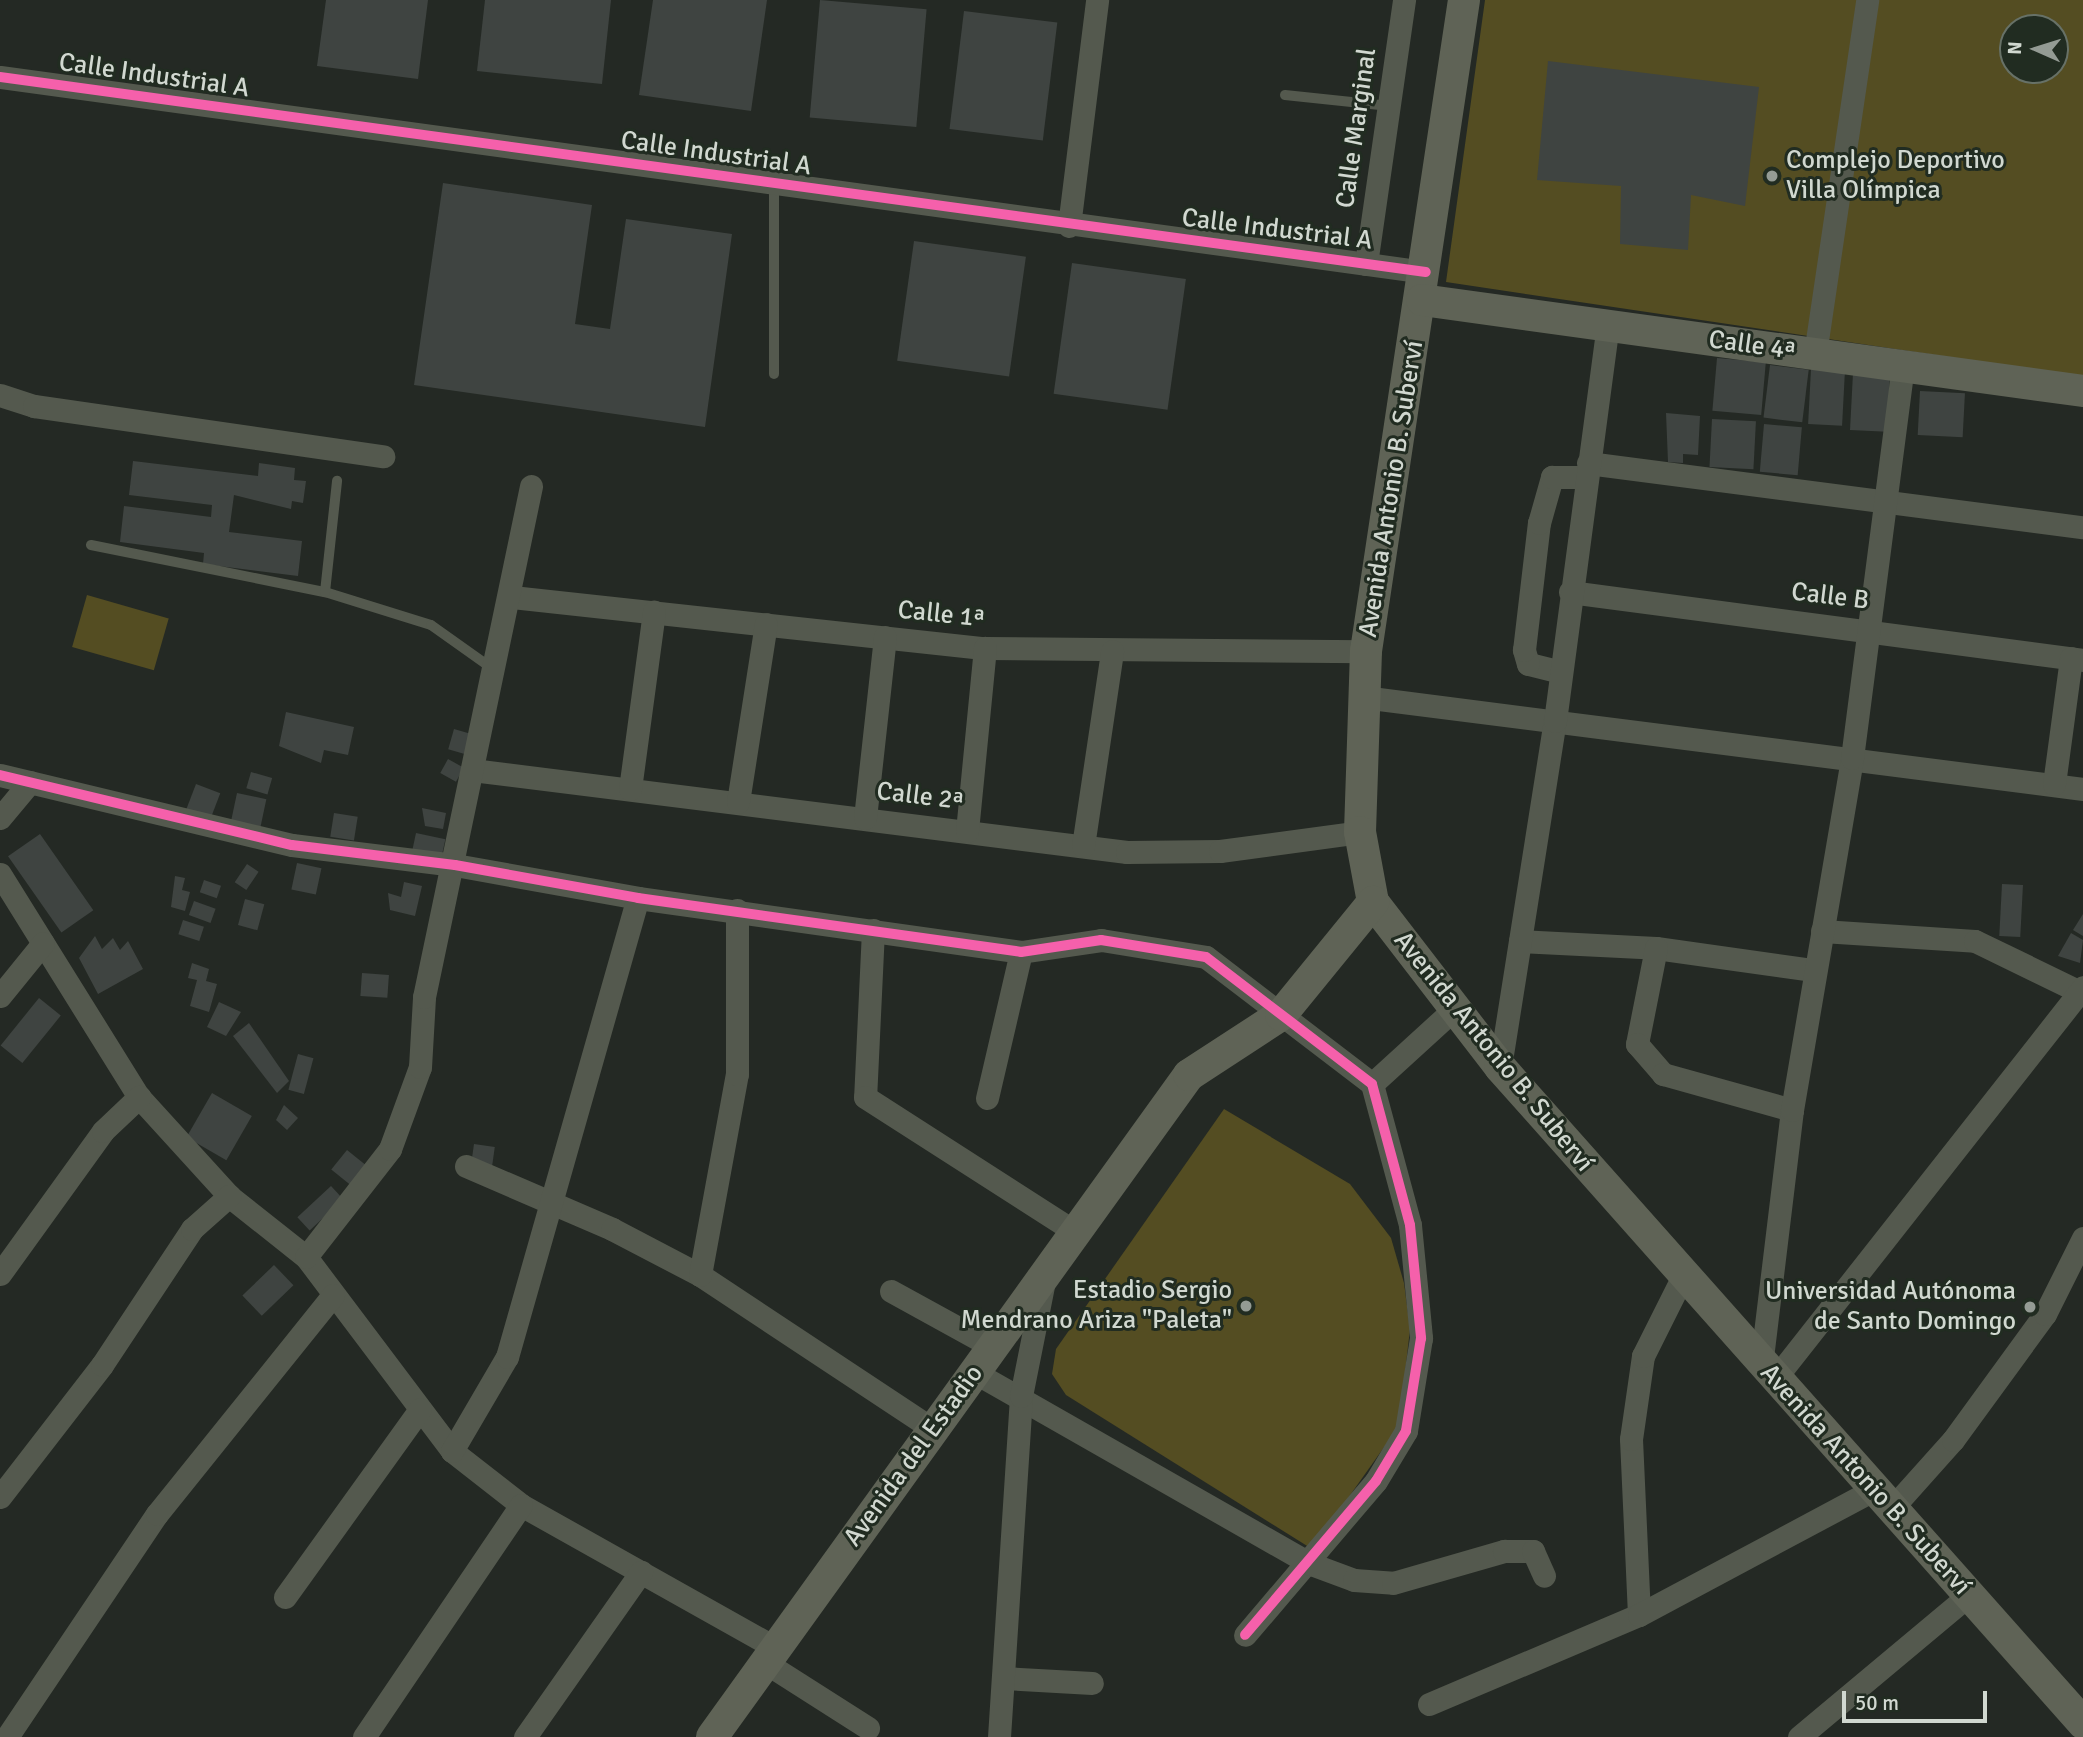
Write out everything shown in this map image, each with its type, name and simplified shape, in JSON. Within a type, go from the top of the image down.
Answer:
[{"type":"main road","name":"Avenida Antonio B. Suberví","points":[[1464,0],[1424,286],[1366,651],[1360,832],[1373,902],[1452,1011],[1500,1067],[1768,1373],[1884,1498],[2083,1723]]},
{"type":"main road","name":"Calle 4ª","points":[[1424,286],[1608,326],[2083,391]]},
{"type":"main road","name":"Avenida del Estadio","points":[[712,1737],[974,1372],[1044,1280],[1189,1075],[1282,1015],[1373,902]]},
{"type":"street","points":[[1069,226],[1097,0]]},
{"type":"street","name":"Calle Marginal","points":[[1366,264],[1404,0]]},
{"type":"street","points":[[1815,354],[1867,0]]},
{"type":"street","name":"Calle Industrial A","points":[[0,77],[1069,226],[1366,264],[1424,286]]},
{"type":"street","points":[[1500,1067],[1555,721],[1570,592],[1608,326]]},
{"type":"street","points":[[1768,1373],[1792,1110],[1813,970],[1852,758],[1888,498],[1903,366]]},
{"type":"street","points":[[0,395],[383,456]]},
{"type":"street","points":[[1561,672],[1528,664],[1524,650],[1539,523],[1552,477],[1587,470],[1888,498],[2083,527]]},
{"type":"street","points":[[306,1257],[390,1149],[420,1067],[425,997],[455,865],[472,770],[512,597],[531,486]]},
{"type":"street","name":"Calle B","points":[[1570,592],[2077,659]]},
{"type":"street","name":"Calle 1ª","points":[[512,597],[985,648],[1366,651]]},
{"type":"street","points":[[630,789],[654,612]]},
{"type":"street","points":[[738,802],[766,624]]},
{"type":"street","points":[[865,818],[886,637]]},
{"type":"street","points":[[967,831],[985,648]]},
{"type":"street","points":[[1083,846],[1112,651]]},
{"type":"street","points":[[2054,784],[2077,659]]},
{"type":"street","points":[[1363,697],[2083,789]]},
{"type":"street","name":"Calle 2ª","points":[[472,770],[1083,846],[1220,851],[1360,832]]},
{"type":"street","points":[[0,775],[292,845],[455,865],[638,898],[1021,952],[1101,940],[1206,957],[1372,1084],[1410,1225],[1419,1349],[1406,1431],[1377,1481],[1311,1564],[1245,1635]]},
{"type":"street","points":[[0,818],[30,782]]},
{"type":"street","points":[[0,874],[139,1097],[229,1196],[306,1257],[452,1451],[521,1505],[641,1572],[771,1655],[868,1728]]},
{"type":"street","points":[[452,1451],[507,1357],[552,1207],[638,898]]},
{"type":"street","points":[[700,1275],[737,1074],[737,910]]},
{"type":"street","points":[[873,930],[865,1097],[1077,1233]]},
{"type":"street","points":[[1768,1373],[2081,990],[1975,942],[1822,931]]},
{"type":"street","points":[[1520,941],[1656,948],[1813,970]]},
{"type":"street","points":[[0,996],[43,943]]},
{"type":"street","points":[[1656,948],[1637,1044],[1662,1074],[1792,1110]]},
{"type":"street","points":[[987,1098],[1021,952]]},
{"type":"street","points":[[1372,1084],[1452,1011]]},
{"type":"street","points":[[0,1274],[103,1131],[139,1097]]},
{"type":"street","points":[[466,1166],[552,1207],[612,1228],[700,1275],[933,1429]]},
{"type":"street","points":[[0,1497],[102,1365],[192,1229],[229,1196]]},
{"type":"street","points":[[1429,1704],[1639,1615],[1884,1498],[1953,1440],[2045,1314],[2083,1238]]},
{"type":"street","points":[[1639,1615],[1631,1439],[1643,1356],[1683,1276]]},
{"type":"street","points":[[999,1737],[1021,1396],[1044,1280]]},
{"type":"street","points":[[891,1291],[993,1347]]},
{"type":"street","points":[[7,1737],[157,1514],[333,1295]]},
{"type":"street","points":[[974,1372],[1021,1396],[1311,1564],[1354,1580],[1393,1583],[1504,1551],[1532,1551],[1544,1576]]},
{"type":"street","points":[[285,1597],[420,1409]]},
{"type":"street","points":[[364,1737],[521,1505]]},
{"type":"street","points":[[525,1737],[641,1572]]},
{"type":"street","points":[[1799,1737],[1969,1594]]},
{"type":"street","points":[[1003,1678],[1091,1683]]},
{"type":"lane","points":[[1285,95],[1389,106]]},
{"type":"lane","points":[[774,185],[774,374]]},
{"type":"lane","points":[[325,592],[337,481]]},
{"type":"lane","points":[[91,545],[325,592],[431,625],[495,671]]},
{"type":"shaded area","name":"Complejo Deportivo Villa Olímpica","points":[[1485,0],[2083,0],[2083,377],[1446,282]]},
{"type":"shaded area","points":[[87,595],[169,618],[154,670],[72,647]]},
{"type":"shaded area","name":"Estadio Sergio Mendrano Ariza \"Paleta\"","points":[[1224,1109],[1350,1184],[1391,1238],[1404,1283],[1410,1329],[1399,1426],[1312,1549],[1066,1395],[1052,1374],[1056,1349]]},
{"type":"building","points":[[326,0],[428,0],[418,79],[317,66]]},
{"type":"building","points":[[485,0],[611,0],[602,84],[477,71]]},
{"type":"building","points":[[653,0],[767,0],[751,111],[639,95]]},
{"type":"building","points":[[820,0],[927,9],[916,127],[810,118]]},
{"type":"building","points":[[964,11],[1057,22],[1043,141],[949,129]]},
{"type":"building","points":[[1548,61],[1759,87],[1745,206],[1691,195],[1688,250],[1620,244],[1621,186],[1537,180]]},
{"type":"building","points":[[443,183],[592,205],[575,324],[610,329],[626,219],[732,234],[705,427],[414,385]]},
{"type":"building","points":[[914,241],[1026,257],[1009,377],[897,361]]},
{"type":"building","points":[[1072,263],[1186,279],[1168,410],[1054,394]]},
{"type":"building","points":[[1717,358],[1766,362],[1761,415],[1712,411]]},
{"type":"building","points":[[1770,365],[1809,370],[1802,422],[1764,418]]},
{"type":"building","points":[[1811,369],[1845,371],[1842,426],[1808,424]]},
{"type":"building","points":[[1853,373],[1890,375],[1887,432],[1850,430]]},
{"type":"building","points":[[1920,391],[1965,393],[1963,437],[1918,435]]},
{"type":"building","points":[[1666,413],[1700,416],[1698,455],[1683,454],[1683,463],[1668,462]]},
{"type":"building","points":[[1712,419],[1756,421],[1753,469],[1709,467]]},
{"type":"building","points":[[1764,424],[1802,427],[1798,475],[1760,472]]},
{"type":"building","points":[[133,461],[258,476],[259,463],[295,468],[294,480],[306,481],[303,503],[292,501],[291,509],[234,495],[229,532],[302,541],[298,576],[203,564],[204,553],[120,542],[124,506],[211,517],[212,505],[129,495]]},
{"type":"building","points":[[286,712],[354,727],[348,755],[324,750],[321,763],[279,746]]},
{"type":"building","points":[[454,729],[471,734],[466,754],[448,749]]},
{"type":"building","points":[[448,759],[464,768],[456,782],[440,773]]},
{"type":"building","points":[[251,772],[272,778],[267,794],[246,788]]},
{"type":"building","points":[[196,784],[220,793],[211,819],[186,809]]},
{"type":"building","points":[[237,793],[266,799],[261,827],[231,820]]},
{"type":"building","points":[[422,808],[446,813],[443,829],[425,826]]},
{"type":"building","points":[[334,813],[358,817],[354,840],[330,837]]},
{"type":"building","points":[[416,833],[445,839],[441,859],[412,853]]},
{"type":"building","points":[[40,834],[93,910],[61,933],[8,856]]},
{"type":"building","points":[[297,863],[321,868],[316,895],[291,889]]},
{"type":"building","points":[[247,864],[259,872],[246,890],[235,882]]},
{"type":"building","points":[[175,876],[185,878],[182,890],[190,892],[185,911],[171,907]]},
{"type":"building","points":[[204,880],[221,886],[217,898],[200,892]]},
{"type":"building","points":[[404,882],[422,886],[415,916],[390,910],[388,893],[401,897]]},
{"type":"building","points":[[2002,884],[2023,885],[2020,937],[1999,936]]},
{"type":"building","points":[[245,899],[264,904],[257,930],[238,925]]},
{"type":"building","points":[[194,901],[216,909],[210,923],[189,915]]},
{"type":"building","points":[[2083,914],[2083,936],[2073,930]]},
{"type":"building","points":[[183,920],[204,927],[199,941],[178,934]]},
{"type":"building","points":[[2071,933],[2083,940],[2080,963],[2058,956]]},
{"type":"building","points":[[95,936],[102,949],[113,938],[120,950],[128,941],[143,969],[98,994],[79,958]]},
{"type":"building","points":[[192,963],[209,969],[206,981],[217,984],[209,1012],[190,1006],[197,980],[188,978]]},
{"type":"building","points":[[362,973],[389,975],[387,998],[360,996]]},
{"type":"building","points":[[39,998],[61,1016],[22,1063],[1,1045]]},
{"type":"building","points":[[219,1002],[241,1012],[226,1036],[207,1027]]},
{"type":"building","points":[[249,1023],[289,1081],[277,1093],[233,1036]]},
{"type":"building","points":[[298,1054],[313,1058],[304,1094],[288,1090]]},
{"type":"building","points":[[212,1093],[252,1116],[226,1160],[187,1137]]},
{"type":"building","points":[[284,1105],[298,1118],[287,1130],[276,1120]]},
{"type":"building","points":[[474,1144],[495,1147],[492,1167],[471,1164]]},
{"type":"building","points":[[347,1150],[369,1168],[353,1187],[331,1169]]},
{"type":"building","points":[[331,1186],[343,1199],[310,1231],[297,1217]]},
{"type":"building","points":[[274,1265],[293,1285],[262,1316],[242,1296]]},
{"type":"cycle path","points":[[0,77],[1426,272]]},
{"type":"cycle path","points":[[0,775],[292,845],[455,865],[638,898],[1021,952],[1101,940],[1206,957],[1372,1084],[1410,1225],[1421,1338],[1406,1431],[1376,1481],[1245,1635]]},
{"type":"place","name":"Complejo Deportivo Villa Olímpica","points":[[1772,176]]},
{"type":"place","name":"Estadio Sergio Mendrano Ariza \"Paleta\"","points":[[1246,1306]]},
{"type":"place","name":"Universidad Autónoma de Santo Domingo","points":[[2030,1307]]}]
